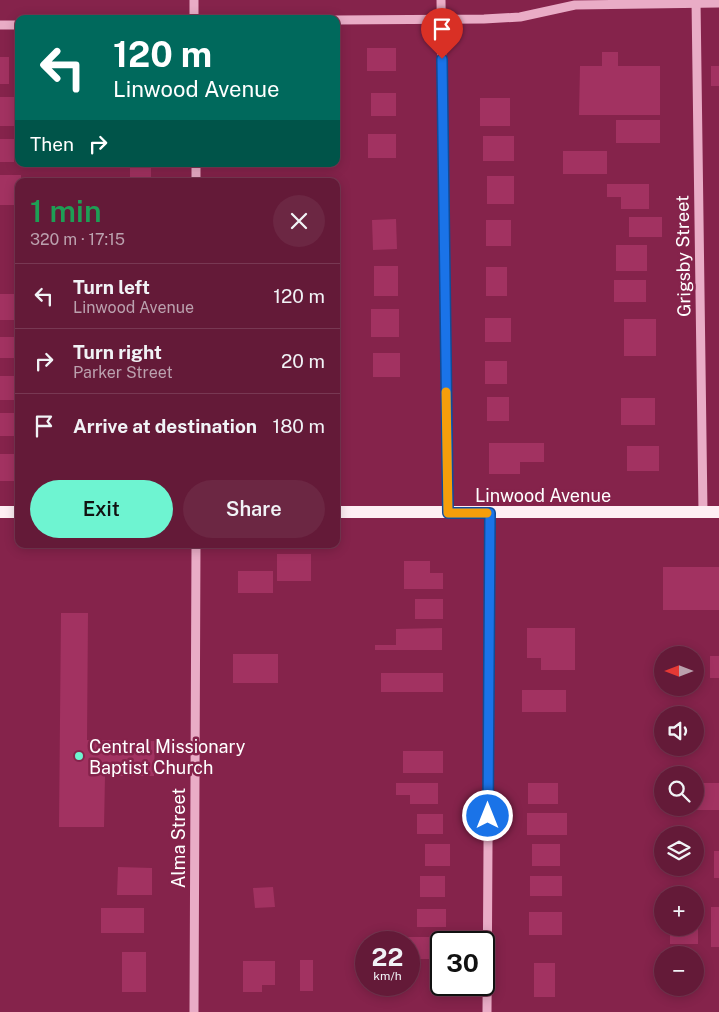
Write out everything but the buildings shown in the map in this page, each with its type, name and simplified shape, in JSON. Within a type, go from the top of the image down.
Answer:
[{"type":"main road","points":[[0,512],[15,512]]},
{"type":"main road","name":"Linwood Avenue","points":[[340,512],[719,512]]},
{"type":"street","points":[[194,0],[194,15]]},
{"type":"street","points":[[441,0],[448,513]]},
{"type":"street","name":"Grigsby Street","points":[[696,1],[703,512]]},
{"type":"street","points":[[340,20],[484,19],[520,17],[576,4],[719,2]]},
{"type":"street","points":[[0,25],[15,25]]},
{"type":"street","points":[[487,1012],[490,513]]},
{"type":"street","name":"Alma Street","points":[[194,1012],[196,548]]},
{"type":"slow traffic","points":[[446,392],[448,513],[487,513]]},
{"type":"place","name":"Central Missionary Baptist Church","points":[[79,756]]},
{"type":"route","points":[[442,59],[448,513],[490,513],[488,816]]}]
